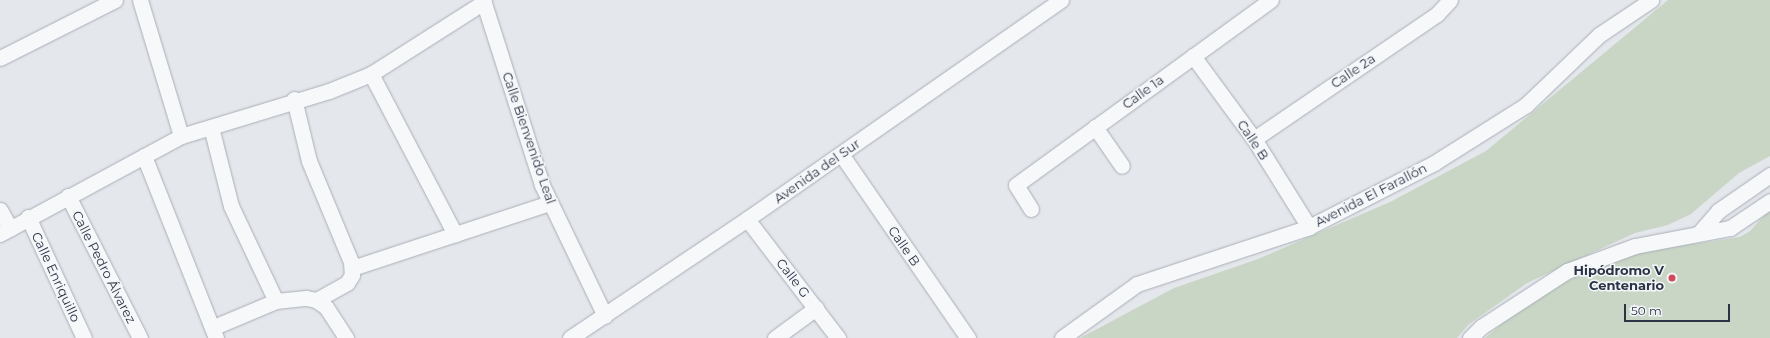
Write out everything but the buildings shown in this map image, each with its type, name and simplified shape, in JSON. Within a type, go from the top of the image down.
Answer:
[{"type":"street","points":[[0,58],[115,0]]},
{"type":"street","points":[[140,0],[181,136]]},
{"type":"street","name":"Avenida del Sur","points":[[570,338],[605,316],[747,219],[1061,0]]},
{"type":"street","name":"Calle 1a","points":[[1031,209],[1016,185],[1271,0]]},
{"type":"street","name":"Calle 2a","points":[[1254,139],[1437,14],[1450,0]]},
{"type":"street","name":"Avenida El Farallón","points":[[1062,338],[1137,284],[1309,227],[1434,163],[1508,118],[1544,89],[1599,35],[1651,0]]},
{"type":"street","points":[[0,210],[5,231],[28,217],[181,136],[294,99],[329,91],[371,74],[484,1]]},
{"type":"street","name":"Calle Bienvenido Leal","points":[[484,1],[542,185],[605,316]]},
{"type":"street","name":"Calle B","points":[[1193,56],[1254,139],[1309,227]]},
{"type":"street","points":[[371,74],[455,234]]},
{"type":"street","points":[[144,156],[215,332],[276,301],[316,300],[347,282],[352,275],[352,268],[321,186],[308,161],[294,99]]},
{"type":"street","points":[[211,127],[231,206],[276,301]]},
{"type":"street","points":[[1095,127],[1122,166]]},
{"type":"street","name":"Calle B","points":[[841,154],[968,338]]},
{"type":"street","points":[[1700,232],[1718,211],[1770,175]]},
{"type":"street","name":"Calle Pedro Álvarez","points":[[68,196],[140,338]]},
{"type":"street","points":[[1470,338],[1482,327],[1567,271],[1635,246],[1700,232],[1730,228],[1770,200]]},
{"type":"street","points":[[352,268],[550,203]]},
{"type":"street","name":"Calle Enriquillo","points":[[28,217],[84,338]]},
{"type":"street","name":"Calle G","points":[[747,219],[838,338]]},
{"type":"street","points":[[316,300],[338,322],[346,338]]},
{"type":"street","points":[[775,338],[816,308]]},
{"type":"green space","points":[[1668,0],[1770,0],[1770,156],[1739,173],[1691,214],[1668,225],[1635,233],[1527,283],[1468,325],[1457,338],[1080,338],[1174,288],[1258,259],[1390,202],[1486,151]]},
{"type":"green space","name":"Hipódromo V Centenario","points":[[1770,209],[1770,338],[1485,338],[1511,316],[1548,291],[1601,264],[1647,251],[1740,237],[1750,231]]},
{"type":"place","name":"Hipódromo V Centenario","points":[[1672,278]]}]
